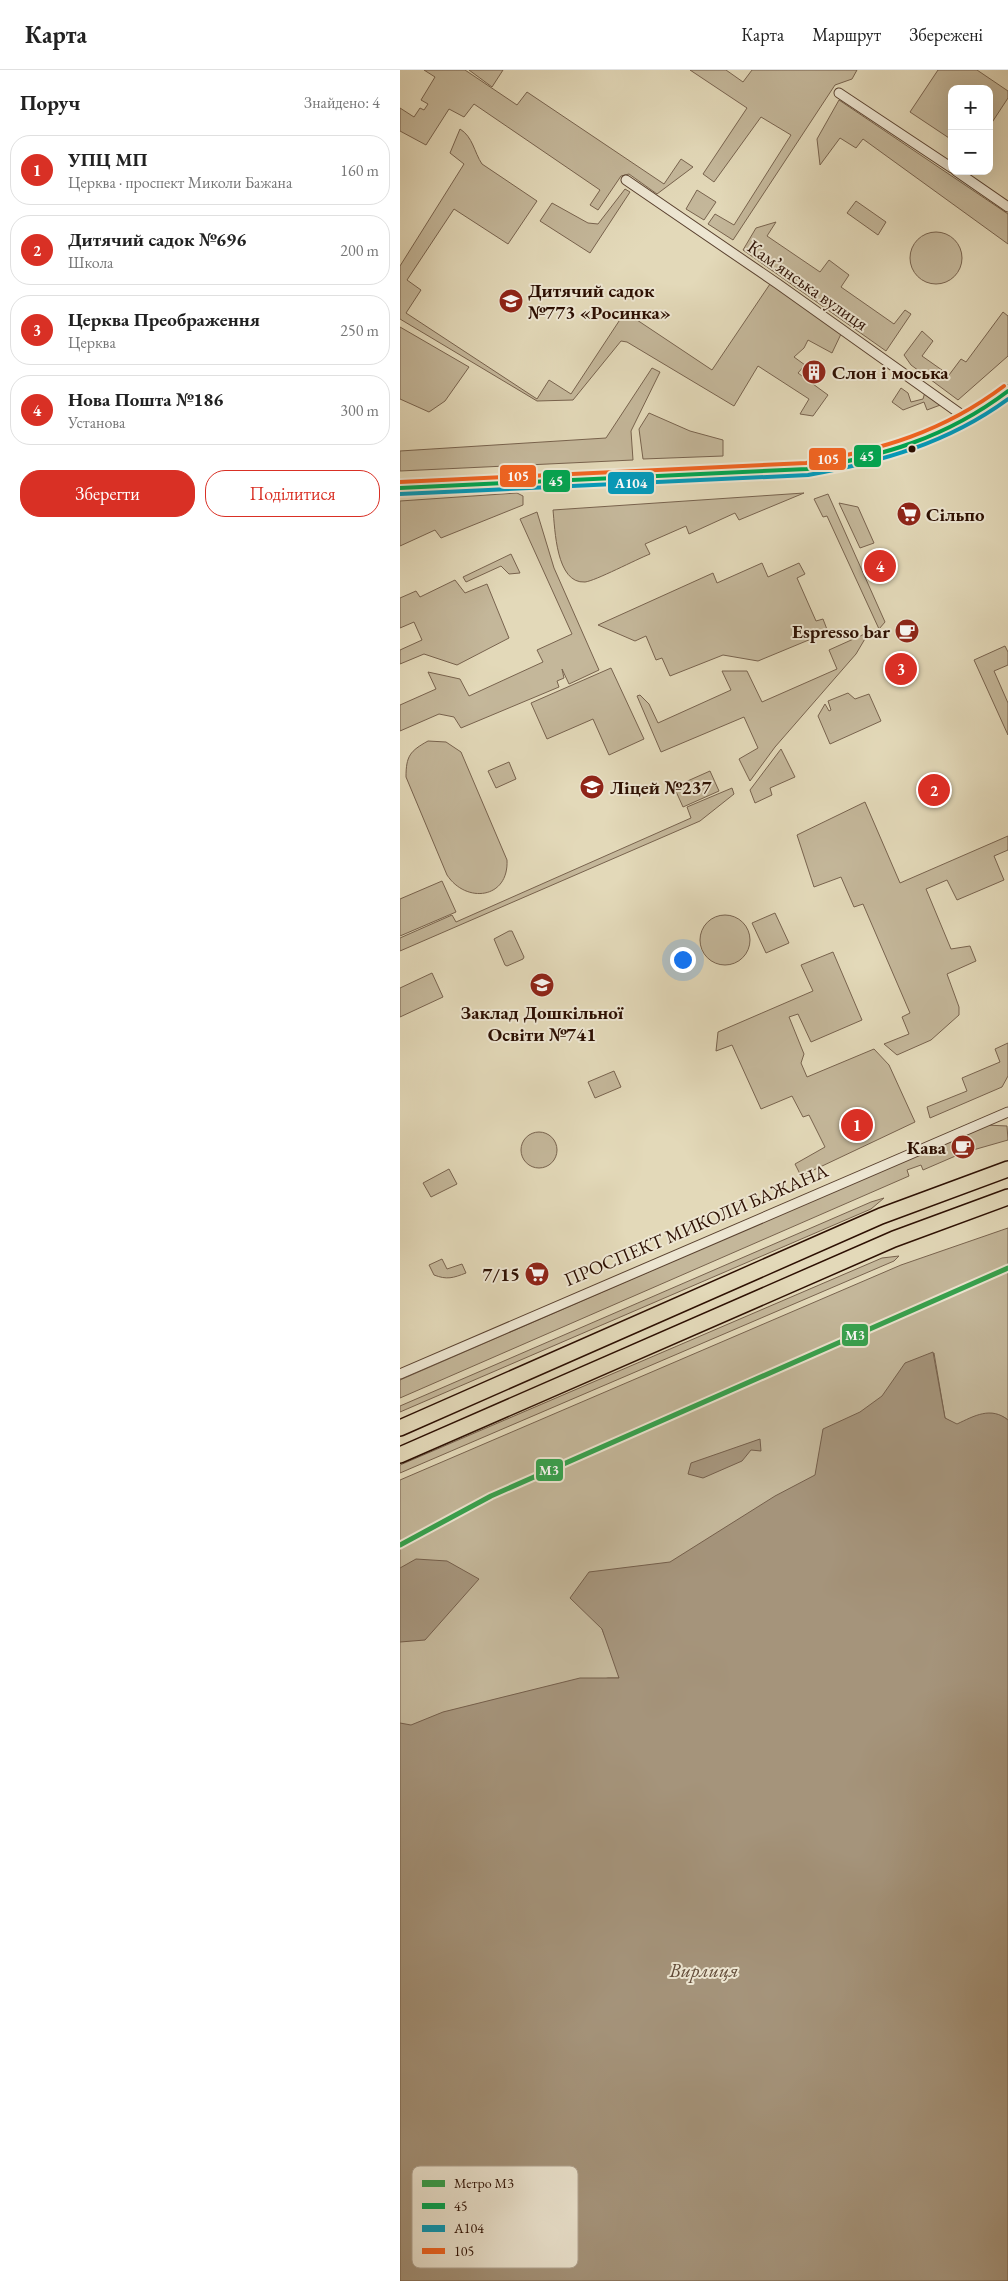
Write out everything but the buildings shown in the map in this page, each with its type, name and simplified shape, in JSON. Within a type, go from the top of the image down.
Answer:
[{"type":"highway","points":[[400,1428],[881,1216],[1008,1169]]},
{"type":"highway","points":[[400,1455],[894,1239],[1008,1197]]},
{"type":"street","points":[[840,93],[948,165]]},
{"type":"street","points":[[962,175],[1008,207]]},
{"type":"street","name":"Камʼянська вулиця","points":[[626,180],[778,284],[969,420]]},
{"type":"street","points":[[400,488],[807,469],[893,451],[921,442],[969,420],[1008,392]]},
{"type":"street","name":"ПРОСПЕКТ МИКОЛИ БАЖАНА","points":[[400,1374],[1008,1112]]},
{"type":"shaded area","points":[[424,70],[465,70],[517,105],[527,92],[664,184],[681,159],[693,167],[657,194],[629,174],[621,176],[598,210],[590,205],[600,190],[474,104],[464,117],[449,109],[426,145],[400,131],[400,108],[414,117],[420,108],[424,110],[428,104],[421,100],[435,77]]},
{"type":"shaded area","points":[[469,70],[503,70],[492,87]]},
{"type":"shaded area","points":[[690,70],[726,70],[743,82],[752,70],[857,70],[852,79],[835,85],[733,240],[708,224],[715,214],[734,225],[791,135],[761,117],[714,182],[703,174],[747,108]]},
{"type":"shaded area","points":[[938,70],[977,70],[1008,91],[1008,98],[993,121],[993,85],[948,85],[948,137],[910,112]]},
{"type":"shaded area","points":[[839,100],[1008,214],[1008,244],[863,139],[856,148],[840,138],[820,165],[817,139]]},
{"type":"shaded area","points":[[460,129],[471,140],[482,164],[537,201],[508,244],[454,209],[407,280],[421,290],[406,313],[537,399],[549,380],[571,394],[625,312],[712,370],[770,284],[774,285],[841,334],[832,353],[808,340],[804,348],[794,357],[805,365],[798,373],[828,395],[813,416],[800,414],[809,399],[758,366],[734,406],[627,342],[621,341],[573,400],[537,401],[400,319],[400,266],[464,164],[450,153]]},
{"type":"shaded area","points":[[625,189],[630,192],[590,253],[540,221],[552,203],[588,223],[598,224]]},
{"type":"shaded area","points":[[697,190],[716,202],[704,220],[686,209]]},
{"type":"shaded area","points":[[856,201],[886,222],[878,235],[847,213]]},
{"type":"shaded area","points":[[776,222],[767,236],[820,272],[829,260],[849,275],[841,287],[894,324],[905,310],[911,314],[886,351],[743,250],[756,228]]},
{"type":"shaded area","points":[[936,232],[946,234],[954,240],[960,248],[962,258],[960,268],[954,276],[946,282],[936,284],[926,282],[918,276],[912,268],[910,258],[912,248],[918,240],[926,234]]},
{"type":"shaded area","points":[[1003,312],[1008,316],[1008,356],[958,400],[911,365],[904,355],[922,331],[933,341],[922,356],[949,375],[961,359],[966,362]]},
{"type":"shaded area","points":[[400,327],[469,367],[445,401],[429,412],[400,399]]},
{"type":"shaded area","points":[[652,368],[660,372],[631,431],[633,460],[400,471],[400,451],[606,438]]},
{"type":"shaded area","points":[[901,388],[908,393],[911,402],[923,399],[925,392],[943,404],[927,410],[924,402],[903,410],[892,402]]},
{"type":"shaded area","points":[[649,413],[690,431],[723,440],[723,456],[643,459],[639,429]]},
{"type":"shaded area","points":[[517,493],[523,496],[523,505],[441,538],[435,530],[400,546],[400,501]]},
{"type":"shaded area","points":[[804,493],[739,520],[735,513],[689,534],[686,526],[645,544],[650,554],[585,582],[575,580],[568,574],[563,565],[556,542],[553,510]]},
{"type":"shaded area","points":[[828,494],[885,622],[879,629],[827,516],[823,517],[814,499]]},
{"type":"shaded area","points":[[839,503],[858,507],[874,543],[860,548]]},
{"type":"shaded area","points":[[537,512],[554,568],[599,670],[569,684],[562,669],[564,678],[557,681],[559,687],[461,728],[454,717],[439,714],[400,731],[400,705],[436,689],[428,672],[460,679],[469,696],[543,662],[537,650],[572,634],[520,519]]},
{"type":"shaded area","points":[[511,554],[520,573],[509,574],[501,566],[466,582],[463,577]]},
{"type":"shaded area","points":[[762,563],[768,577],[799,563],[805,574],[797,578],[816,621],[823,619],[828,632],[758,661],[723,655],[670,676],[662,658],[656,660],[646,636],[635,641],[598,625],[713,573],[717,583]]},
{"type":"shaded area","points":[[455,580],[465,593],[487,584],[509,638],[457,665],[424,654],[400,664],[400,650],[422,640],[414,622],[400,628],[400,598],[416,591],[420,597]]},
{"type":"shaded area","points":[[869,632],[856,654],[775,747],[750,781],[739,759],[758,748],[744,717],[661,752],[637,696],[640,695],[649,704],[658,723],[731,690],[722,671],[747,671],[762,702],[837,669],[829,650]]},
{"type":"shaded area","points":[[1005,646],[1008,652],[1008,665],[994,671],[1008,703],[1008,735],[974,660]]},
{"type":"shaded area","points":[[611,668],[644,739],[609,755],[593,719],[547,739],[531,703]]},
{"type":"shaded area","points":[[848,693],[855,699],[869,694],[881,721],[830,744],[818,716],[825,704],[829,711],[831,710],[828,701]]},
{"type":"shaded area","points":[[428,741],[446,742],[461,752],[507,860],[506,873],[501,883],[494,890],[485,893],[475,893],[465,890],[455,884],[447,875],[406,777],[410,755]]},
{"type":"shaded area","points":[[781,749],[795,777],[770,788],[772,795],[755,803],[750,790]]},
{"type":"shaded area","points":[[509,762],[516,779],[496,788],[488,771]]},
{"type":"shaded area","points":[[710,771],[719,791],[683,807],[674,787]]},
{"type":"shaded area","points":[[732,788],[734,794],[700,821],[400,951],[400,938],[452,915],[456,922],[691,818],[687,807]]},
{"type":"shaded area","points":[[865,802],[900,883],[1008,836],[1008,850],[994,856],[1004,880],[957,900],[947,880],[926,889],[951,949],[970,946],[976,961],[947,974],[959,1007],[959,1015],[931,1040],[897,1055],[884,1044],[909,1034],[902,1017],[910,1013],[863,904],[854,907],[841,877],[814,887],[797,835]]},
{"type":"shaded area","points":[[442,881],[456,912],[400,936],[400,899]]},
{"type":"shaded area","points":[[775,913],[789,943],[766,953],[752,923]]},
{"type":"shaded area","points":[[725,915],[743,922],[750,940],[743,958],[725,965],[707,958],[700,940],[707,922]]},
{"type":"shaded area","points":[[512,931],[524,957],[507,966],[494,939]]},
{"type":"shaded area","points":[[833,952],[862,1020],[811,1042],[798,1014],[789,1017],[804,1054],[801,1063],[807,1077],[874,1049],[889,1065],[915,1122],[801,1176],[795,1164],[825,1147],[809,1115],[803,1117],[792,1096],[761,1109],[732,1045],[716,1051],[718,1032],[813,991],[801,965]]},
{"type":"shaded area","points":[[432,973],[443,997],[400,1017],[400,988]]},
{"type":"shaded area","points":[[1008,1043],[1008,1076],[1002,1087],[930,1118],[927,1107],[967,1091],[962,1078],[1000,1062],[995,1049]]},
{"type":"shaded area","points":[[614,1071],[621,1087],[595,1098],[588,1082]]},
{"type":"shaded area","points":[[986,1125],[1007,1126],[1008,1140],[973,1150],[967,1134]]},
{"type":"shaded area","points":[[539,1132],[546,1133],[552,1137],[556,1143],[556,1157],[552,1163],[546,1167],[539,1168],[532,1167],[526,1163],[522,1157],[521,1150],[522,1143],[526,1137],[532,1133]]},
{"type":"shaded area","points":[[961,1136],[967,1151],[923,1170],[921,1165],[907,1170],[909,1176],[400,1398],[400,1380]]},
{"type":"shaded area","points":[[449,1169],[457,1184],[431,1197],[423,1183]]},
{"type":"shaded area","points":[[884,1198],[871,1209],[400,1412],[400,1406]]},
{"type":"shaded area","points":[[1008,1228],[1008,1420],[1002,1416],[989,1414],[969,1419],[957,1425],[945,1418],[934,1353],[866,1447],[602,1629],[615,1659],[619,1678],[608,1678],[415,1730],[400,1727],[400,1480],[901,1265]]},
{"type":"shaded area","points":[[899,1256],[894,1261],[400,1473],[400,1465],[882,1258]]},
{"type":"shaded area","points":[[442,1259],[447,1269],[462,1264],[466,1273],[450,1278],[434,1275],[429,1265]]},
{"type":"water","name":"Вирлиця","points":[[933,1352],[945,1418],[957,1424],[989,1413],[1002,1416],[1008,1420],[1008,2281],[400,2281],[400,1723],[411,1725],[443,1712],[580,1678],[619,1678],[602,1629],[570,1598],[589,1572],[670,1562],[775,1496],[815,1475],[823,1429],[860,1412],[882,1396],[905,1363]]},
{"type":"water","points":[[760,1439],[761,1451],[751,1450],[742,1461],[703,1478],[688,1474],[691,1463]]},
{"type":"water","points":[[416,1559],[447,1561],[479,1579],[425,1640],[400,1642],[400,1568]]},
{"type":"metro line","name":"M3","points":[[400,1545],[491,1496],[1008,1268]]},
{"type":"transit line","name":"105","points":[[400,482],[806,463],[860,452],[910,437],[958,416],[1004,386]]},
{"type":"transit line","name":"45","points":[[400,488],[807,469],[862,458],[913,443],[961,421],[1008,391]]},
{"type":"transit line","name":"А104","points":[[400,494],[808,475],[862,464],[913,449],[962,428],[1008,399]]},
{"type":"place","name":"Дитячий садок №773 «Росинка»","points":[[511,301]]},
{"type":"place","name":"Слон і моська","points":[[814,372]]},
{"type":"place","name":"Сільпо","points":[[909,514]]},
{"type":"place","name":"Нова Пошта №186","points":[[880,566]]},
{"type":"place","name":"Espresso bar","points":[[907,631]]},
{"type":"place","name":"Церква Преображення","points":[[901,669]]},
{"type":"place","name":"Ліцей №237","points":[[592,787]]},
{"type":"place","name":"Дитячий садок №696","points":[[934,790]]},
{"type":"place","name":"Заклад Дошкільної Освіти №741","points":[[542,985]]},
{"type":"place","name":"УПЦ МП","points":[[857,1125]]},
{"type":"place","name":"Кава","points":[[963,1147]]},
{"type":"place","name":"7/15","points":[[537,1274]]}]
